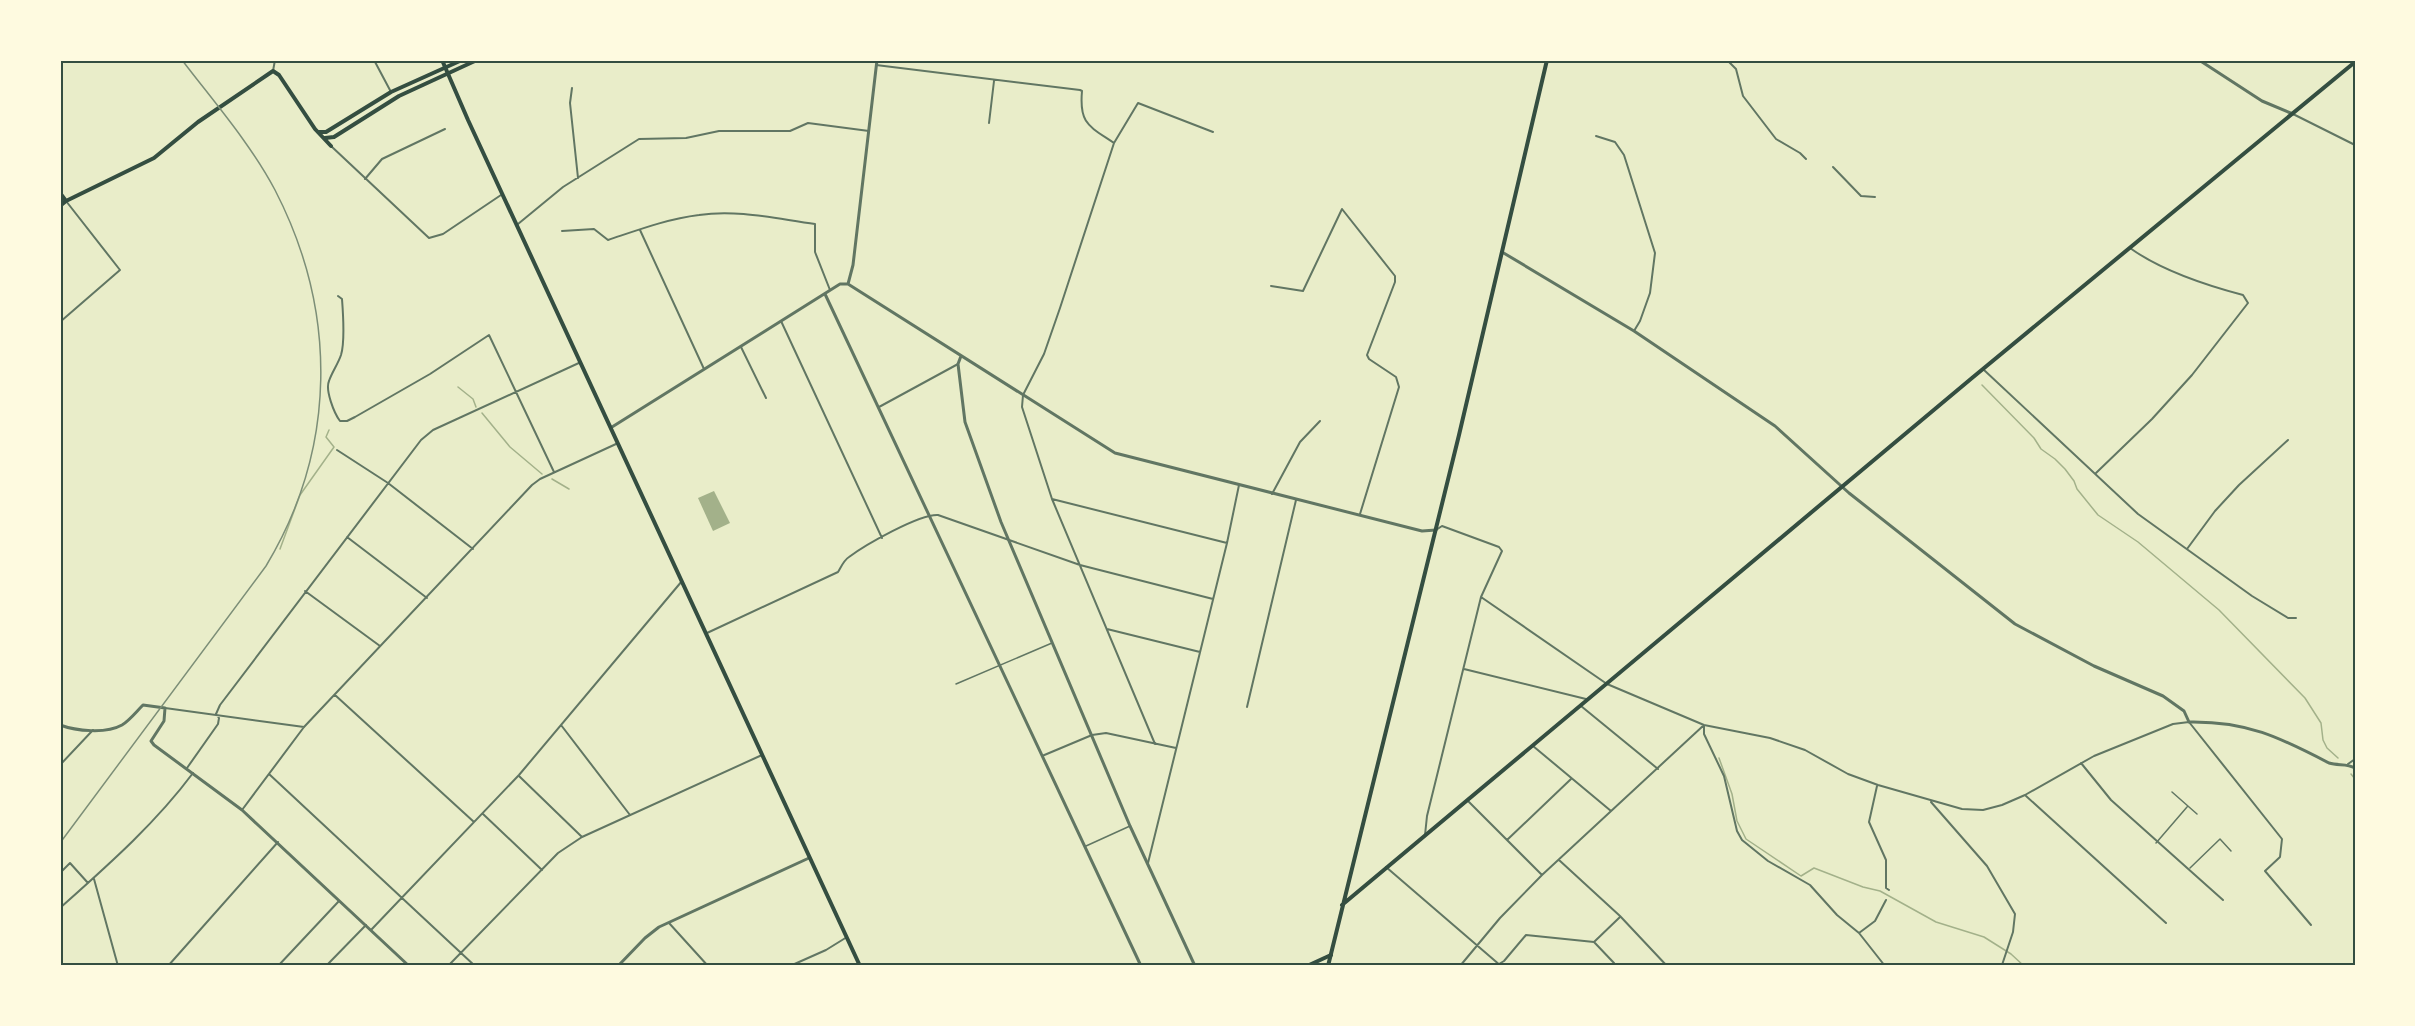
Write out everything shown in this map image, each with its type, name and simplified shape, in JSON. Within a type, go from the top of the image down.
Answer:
[{"type":"main road","points":[[442,60],[860,966]]},
{"type":"main road","points":[[318,132],[326,132],[391,92],[462,60]]},
{"type":"main road","points":[[325,138],[334,137],[399,96],[477,60]]},
{"type":"main road","points":[[1328,966],[1436,530],[1547,60]]},
{"type":"main road","points":[[1342,905],[2355,62]]},
{"type":"main road","points":[[60,206],[154,158],[198,122],[273,71],[279,75],[318,132],[331,146]]},
{"type":"main road","points":[[331,146],[334,137]]},
{"type":"main road","points":[[60,193],[66,201]]},
{"type":"main road","points":[[1307,966],[1331,955]]},
{"type":"street","points":[[273,71],[275,60]]},
{"type":"street","points":[[374,60],[391,92]]},
{"type":"street","points":[[848,284],[853,265],[877,60]]},
{"type":"street","points":[[1727,60],[1736,69],[1743,96],[1776,139],[1806,159]]},
{"type":"street","points":[[2199,60],[2262,101],[2355,145]]},
{"type":"street","points":[[876,65],[1082,91],[1080,109],[1087,124],[1114,143]]},
{"type":"street","points":[[989,123],[994,80]]},
{"type":"street","points":[[572,88],[570,103],[578,178]]},
{"type":"street","points":[[1155,744],[1052,499],[1022,407],[1023,395],[1044,354],[1114,143],[1138,103],[1213,132]]},
{"type":"street","points":[[518,224],[543,201],[639,139],[687,138],[729,131],[790,131],[808,123],[869,131]]},
{"type":"street","points":[[365,179],[382,159],[445,129]]},
{"type":"street","points":[[1596,136],[1615,142],[1624,155],[1655,253],[1650,293],[1634,331]]},
{"type":"street","points":[[331,146],[429,238],[443,234],[504,194]]},
{"type":"street","points":[[1833,167],[1861,196],[1875,197]]},
{"type":"street","points":[[60,322],[120,270],[66,201]]},
{"type":"street","points":[[1271,286],[1303,291],[1342,209],[1395,276],[1395,282],[1367,355],[1369,359],[1396,377],[1399,387],[1360,514]]},
{"type":"street","points":[[562,231],[594,229],[608,240],[672,219],[722,214],[753,215],[815,224],[814,252],[831,290]]},
{"type":"street","points":[[640,230],[704,370]]},
{"type":"street","points":[[2096,473],[2152,419],[2192,375],[2248,303],[2243,295],[2163,267],[2143,258],[2130,248]]},
{"type":"street","points":[[1502,252],[1634,331],[1775,426],[1842,488],[2015,624],[2094,666],[2163,696],[2184,711],[2189,722],[2282,840],[2280,856],[2265,871],[2311,925]]},
{"type":"street","points":[[612,427],[840,284],[848,284],[1115,453],[1422,531],[1436,530],[1442,526],[1502,550],[1480,597],[1427,816],[1425,836]]},
{"type":"street","points":[[825,294],[1141,966]]},
{"type":"street","points":[[338,296],[342,299],[344,315],[343,344],[341,355],[328,386],[337,417],[344,422],[355,417],[430,374],[489,336],[554,472]]},
{"type":"street","points":[[781,321],[882,538]]},
{"type":"street","points":[[741,347],[766,398]]},
{"type":"street","points":[[961,356],[958,363],[965,422],[1007,539],[1130,826],[1195,966]]},
{"type":"street","points":[[216,714],[220,705],[305,591],[421,440],[433,430],[581,362]]},
{"type":"street","points":[[878,407],[958,363]]},
{"type":"street","points":[[1984,370],[2138,514],[2252,596],[2288,618],[2296,618]]},
{"type":"street","points":[[1272,494],[1300,442],[1320,421]]},
{"type":"street","points":[[2187,549],[2215,511],[2239,485],[2288,440]]},
{"type":"street","points":[[242,810],[304,727],[532,485],[554,472],[619,442]]},
{"type":"street","points":[[337,450],[388,483],[473,549]]},
{"type":"street","points":[[1148,863],[1227,543],[1239,485]]},
{"type":"street","points":[[1052,499],[1227,543]]},
{"type":"street","points":[[1247,707],[1296,500]]},
{"type":"street","points":[[707,633],[838,572],[846,558],[929,514],[938,514],[1080,566],[1213,599]]},
{"type":"street","points":[[347,537],[427,598]]},
{"type":"street","points":[[371,930],[519,776],[682,581]]},
{"type":"street","points":[[305,591],[380,646]]},
{"type":"street","points":[[1480,597],[1607,684],[1704,725],[1770,738],[1804,750],[1848,774],[1931,802],[1983,810],[2025,795],[2081,763],[2147,733],[2173,724],[2189,722],[2219,723],[2260,731],[2278,737],[2329,763],[2349,765],[2355,768]]},
{"type":"street","points":[[1107,629],[1200,652]]},
{"type":"street","points":[[1464,669],[1589,699]]},
{"type":"street","points":[[335,694],[474,822]]},
{"type":"street","points":[[61,727],[112,729],[121,725],[143,705],[304,727]]},
{"type":"street","points":[[1581,706],[1658,769]]},
{"type":"street","points":[[165,708],[164,721],[151,741],[242,810],[409,966]]},
{"type":"street","points":[[187,768],[218,724],[219,718],[216,714]]},
{"type":"street","points":[[561,725],[630,816]]},
{"type":"street","points":[[1460,966],[1476,944],[1542,875],[1704,725]]},
{"type":"street","points":[[1704,725],[1704,734],[1724,776],[1737,831],[1742,840],[1768,861],[1810,885],[1837,915],[1859,933],[1885,966]]},
{"type":"street","points":[[60,765],[93,730]]},
{"type":"street","points":[[1042,756],[1092,735],[1115,734],[1176,748]]},
{"type":"street","points":[[1533,746],[1611,811]]},
{"type":"street","points":[[448,966],[558,853],[582,837],[762,755]]},
{"type":"street","points":[[2349,765],[2355,759]]},
{"type":"street","points":[[2081,763],[2110,800],[2223,900]]},
{"type":"street","points":[[60,908],[94,879],[171,802],[193,773]]},
{"type":"street","points":[[269,774],[475,966]]},
{"type":"street","points":[[519,776],[582,837]]},
{"type":"street","points":[[1507,840],[1571,779]]},
{"type":"street","points":[[1878,785],[1869,822],[1886,860],[1886,888],[1889,891]]},
{"type":"street","points":[[2025,795],[2166,923]]},
{"type":"street","points":[[1468,801],[1542,875]]},
{"type":"street","points":[[1931,802],[1987,866],[2015,914],[2008,949],[2002,965]]},
{"type":"street","points":[[483,814],[542,870]]},
{"type":"street","points":[[168,966],[278,842]]},
{"type":"street","points":[[618,966],[651,932],[809,858]]},
{"type":"street","points":[[1558,860],[1620,916],[1667,966]]},
{"type":"street","points":[[60,873],[70,863],[88,883]]},
{"type":"street","points":[[1386,867],[1500,965],[1526,935],[1594,942],[1614,963]]},
{"type":"street","points":[[94,879],[118,966]]},
{"type":"street","points":[[1859,933],[1875,921],[1887,900]]},
{"type":"street","points":[[278,966],[339,901]]},
{"type":"street","points":[[1594,942],[1620,916]]},
{"type":"street","points":[[669,923],[708,966]]},
{"type":"street","points":[[326,966],[366,926]]},
{"type":"street","points":[[790,966],[826,950],[847,937]]},
{"type":"lane","points":[[956,684],[1052,643]]},
{"type":"lane","points":[[2172,792],[2197,814]]},
{"type":"lane","points":[[2156,843],[2187,807]]},
{"type":"lane","points":[[1085,847],[1130,826]]},
{"type":"lane","points":[[2189,869],[2220,839],[2231,851]]},
{"type":"shaded area","points":[[714,491],[730,523],[713,531],[698,498]]},
{"type":"waterway","points":[[1982,385],[2034,438],[2041,449],[2065,469],[2077,489],[2098,515],[2138,542],[2219,610],[2305,698],[2321,723],[2323,740],[2327,748],[2338,758]]},
{"type":"waterway","points":[[458,387],[473,399],[476,407]]},
{"type":"waterway","points":[[482,413],[510,447],[542,474]]},
{"type":"waterway","points":[[280,549],[300,495],[334,447],[326,437],[329,430]]},
{"type":"waterway","points":[[552,479],[569,489]]},
{"type":"waterway","points":[[1719,758],[1732,794],[1737,821],[1746,839],[1801,876],[1814,868],[1863,887],[1880,891],[1936,922],[1984,937],[2011,954],[2024,966]]},
{"type":"waterway","points":[[2351,774],[2355,779]]},
{"type":"railway","points":[[60,843],[266,566],[289,521],[306,475],[317,427],[321,380],[319,331],[310,284],[296,236],[275,190],[254,156],[182,60]]}]
